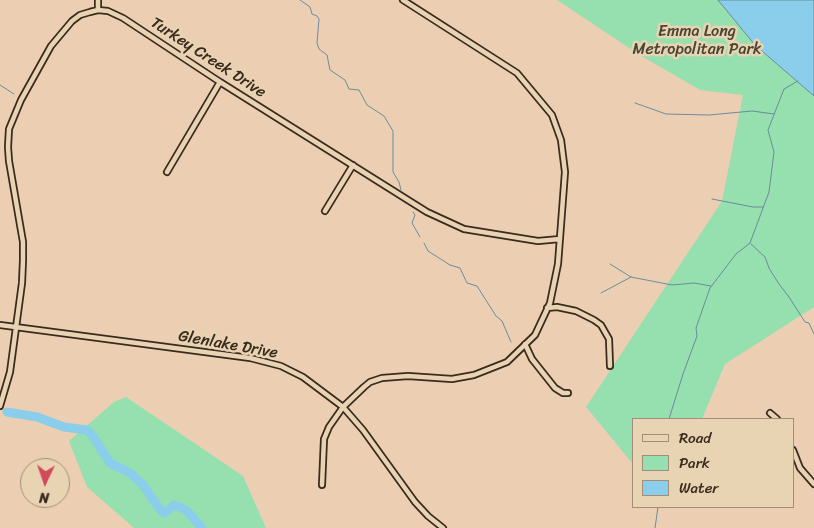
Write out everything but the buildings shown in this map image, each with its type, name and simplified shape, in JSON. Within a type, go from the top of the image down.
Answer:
[{"type":"street","points":[[0,406],[10,372],[24,260],[23,242],[8,147],[11,121],[52,46],[72,21],[80,15],[98,10],[98,0]]},
{"type":"street","points":[[322,484],[324,439],[329,426],[343,407],[370,382],[382,378],[408,376],[452,379],[474,375],[507,362],[535,335],[550,303],[556,274],[565,172],[561,140],[552,115],[517,73],[403,0]]},
{"type":"street","name":"Turkey Creek Drive","points":[[98,10],[124,18],[220,82],[427,212],[464,229],[538,241],[560,239]]},
{"type":"street","points":[[167,172],[220,82]]},
{"type":"street","points":[[325,211],[352,165]]},
{"type":"street","points":[[547,308],[557,307],[576,311],[601,325],[609,339],[610,366]]},
{"type":"street","name":"Glenlake Drive","points":[[0,325],[262,360],[281,366],[303,378],[343,407],[364,430],[415,502],[443,528]]},
{"type":"street","points":[[525,344],[532,359],[554,388],[563,393],[568,393]]},
{"type":"street","points":[[770,413],[776,418]]},
{"type":"street","points":[[794,453],[800,468],[814,484]]},
{"type":"green space","name":"Emma Long Metropolitan Park","points":[[557,0],[718,0],[755,45],[814,96],[814,307],[725,364],[702,418],[632,418],[632,463],[586,407],[722,201],[743,95],[700,90],[638,54]]},
{"type":"green space","points":[[126,397],[243,476],[266,528],[134,528],[87,487],[69,441],[114,402]]},
{"type":"water","points":[[718,0],[814,0],[814,96],[755,45]]},
{"type":"waterway","points":[[300,0],[310,7],[312,14],[319,19],[317,43],[319,49],[327,55],[330,70],[345,80],[349,89],[359,90],[367,105],[384,116],[393,131],[393,172],[401,190]]},
{"type":"waterway","points":[[669,418],[697,336],[696,328],[710,288],[736,254],[750,243],[769,192],[774,152],[768,130],[784,89],[798,81]]},
{"type":"waterway","points":[[0,85],[14,94]]},
{"type":"waterway","points":[[635,103],[666,114],[709,115],[752,111],[774,114]]},
{"type":"waterway","points":[[712,199],[753,207],[763,207]]},
{"type":"waterway","points":[[413,212],[415,215],[412,223],[420,237]]},
{"type":"waterway","points":[[424,243],[428,251],[450,265],[460,268],[467,283],[477,286],[496,316],[502,321],[511,342]]},
{"type":"waterway","points":[[751,244],[765,257],[769,268],[779,284],[805,322],[809,323],[814,334]]},
{"type":"waterway","points":[[610,264],[631,277],[672,285],[694,283],[711,286]]},
{"type":"waterway","points":[[601,293],[631,277]]},
{"type":"waterway","points":[[7,412],[37,417],[64,427],[87,430],[110,463],[130,473],[143,485],[161,511],[165,513],[174,505],[180,507],[188,512],[202,528]]},
{"type":"waterway","points":[[655,528],[658,508]]}]
